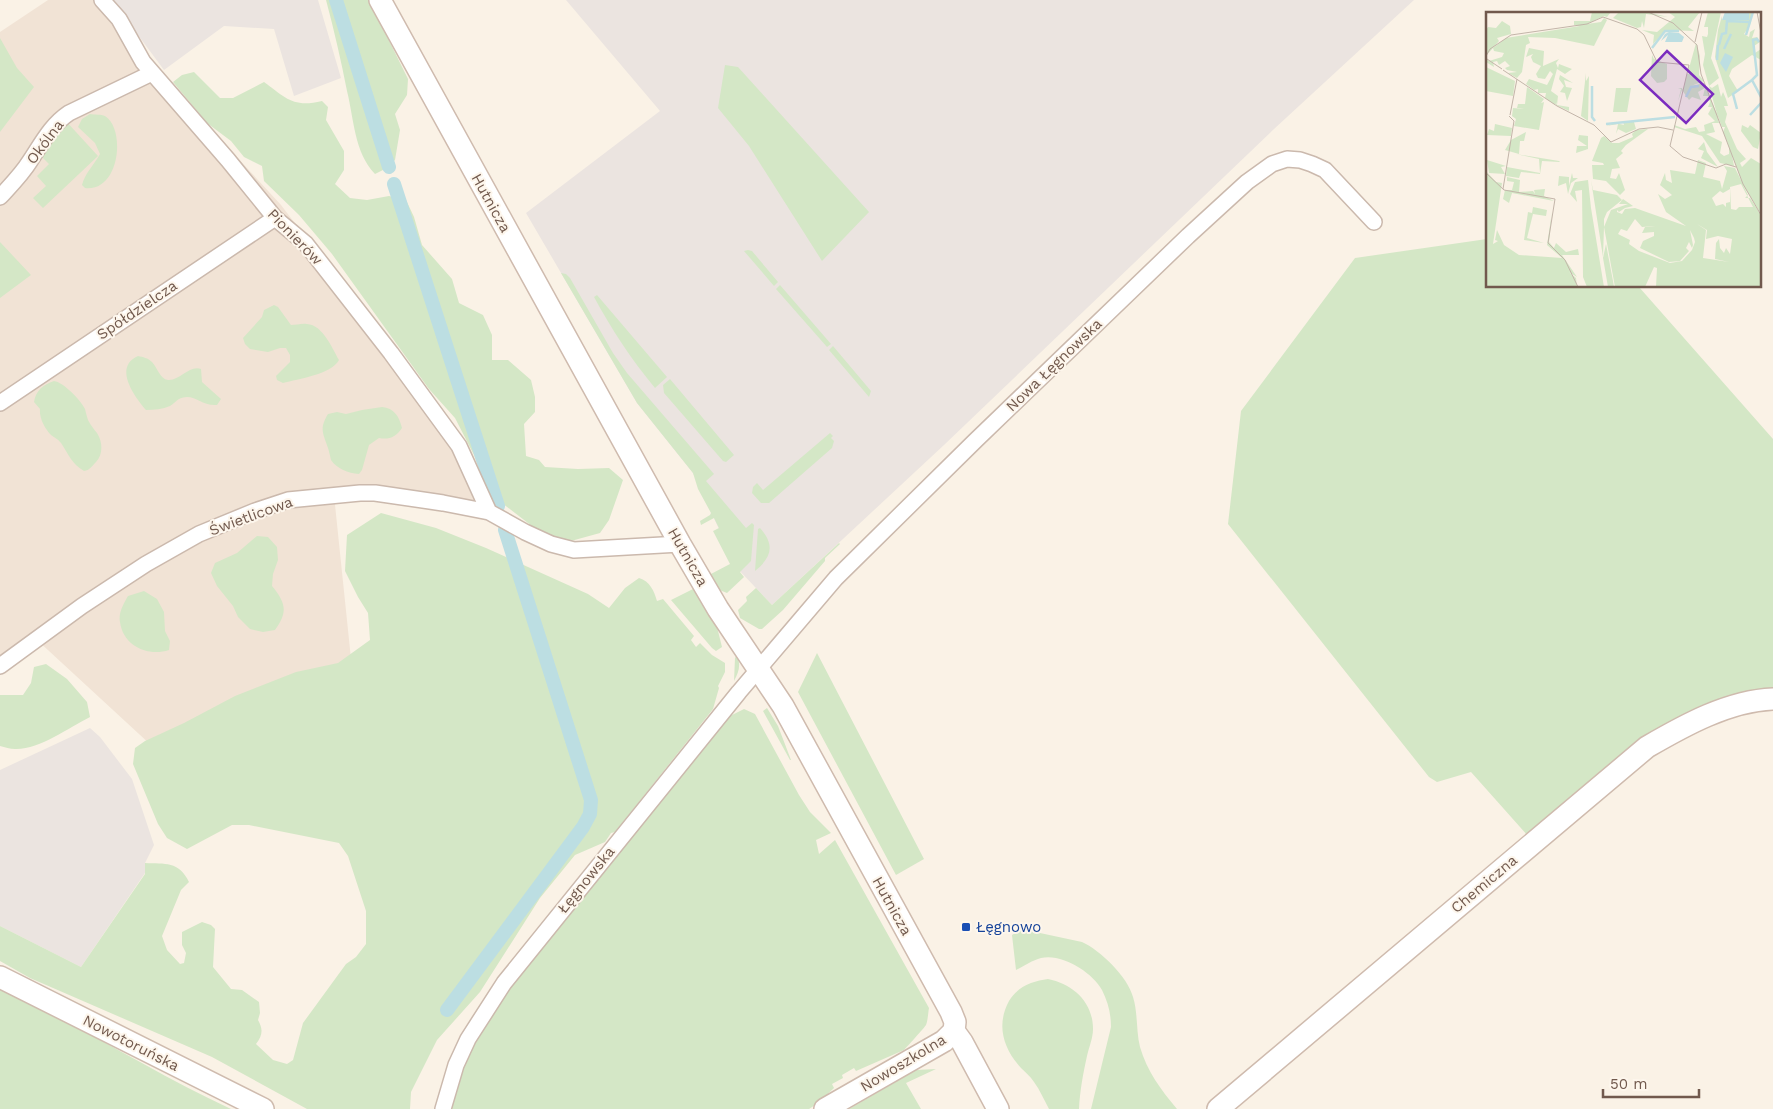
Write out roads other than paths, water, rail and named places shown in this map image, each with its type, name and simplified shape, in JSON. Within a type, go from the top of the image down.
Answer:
[{"type":"street","name":"Pionierów","points":[[102,0],[120,19],[136,51],[152,73],[228,160],[275,218],[306,244],[402,368],[459,446],[489,512]]},
{"type":"street","name":"Hutnicza","points":[[380,0],[680,544],[718,610],[784,706],[951,1012],[955,1022],[954,1031],[962,1042],[998,1109]]},
{"type":"street","name":"Okólna","points":[[0,197],[20,175],[45,137],[61,119],[69,113],[152,73]]},
{"type":"street","name":"Nowa Łęgnowska","points":[[759,669],[836,578],[974,441],[1247,182],[1272,164],[1287,159],[1300,160],[1325,170],[1374,222]]},
{"type":"street","name":"Spółdzielcza","points":[[0,403],[275,218]]},
{"type":"street","name":"Świetlicowa","points":[[0,666],[82,606],[153,560],[199,534],[255,511],[288,500],[352,493],[376,493],[489,512],[524,532],[551,544],[574,550],[680,544]]},
{"type":"street","name":"Łęgnowska","points":[[443,1109],[456,1065],[468,1039],[504,983],[686,756],[759,669]]},
{"type":"street","name":"Chemiczna","points":[[1218,1109],[1647,747],[1672,732],[1714,713],[1744,703],[1773,699]]},
{"type":"street","name":"Nowotoruńska","points":[[0,977],[263,1109]]},
{"type":"street","name":"Nowoszkolna","points":[[825,1109],[944,1041],[954,1031]]},
{"type":"waterway","points":[[336,0],[389,167]]},
{"type":"waterway","points":[[394,184],[498,506]]},
{"type":"waterway","points":[[447,1010],[583,827],[590,814],[591,800],[505,530]]},
{"type":"place","name":"Łęgnowo","points":[[966,927]]}]
